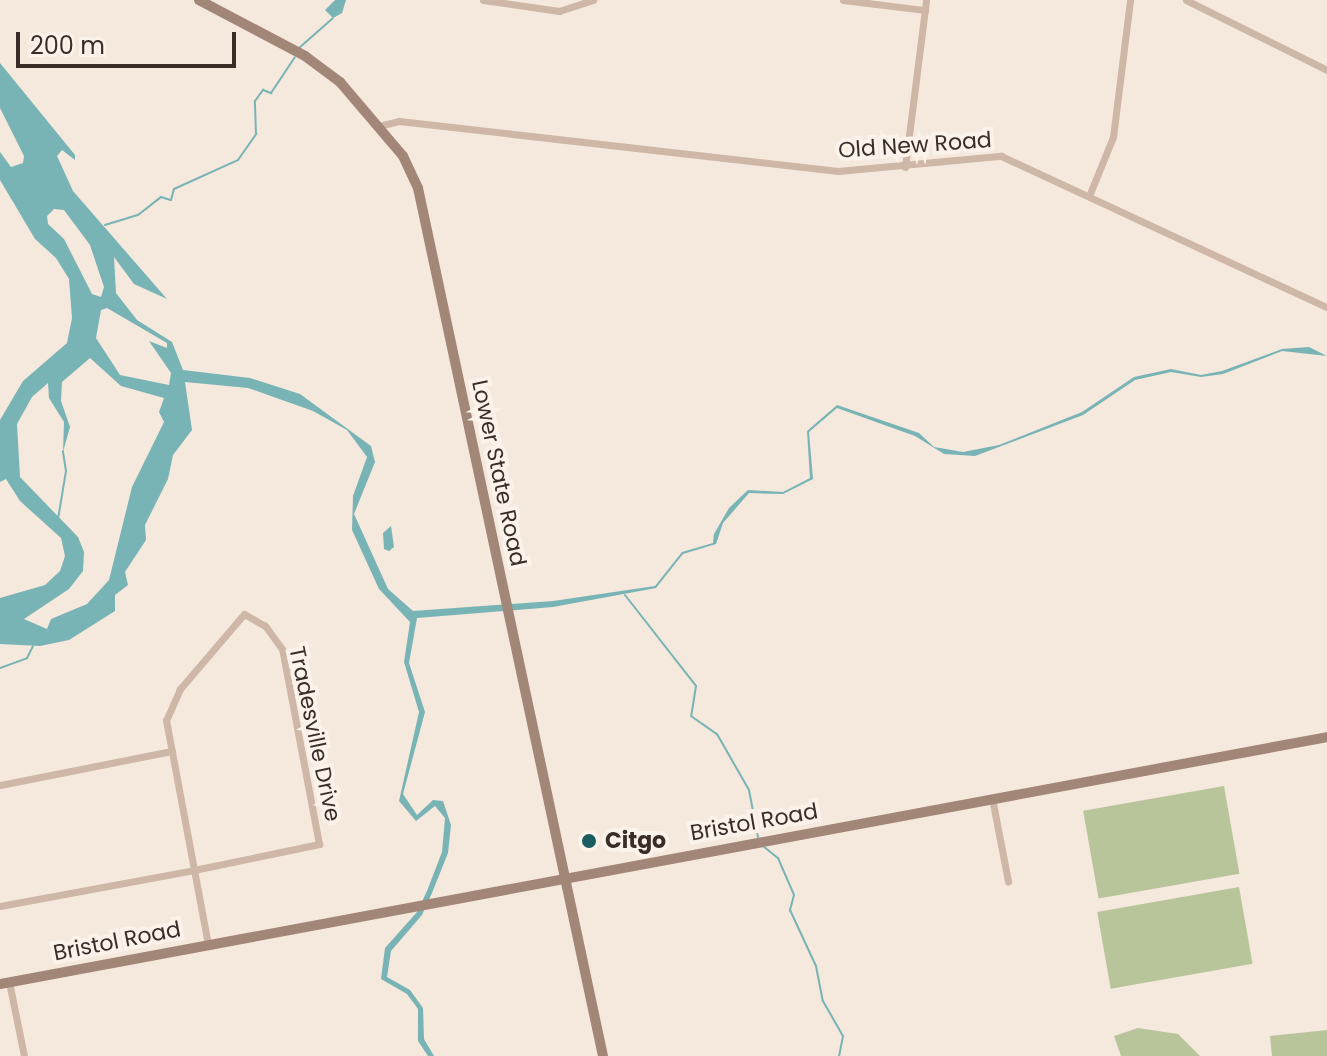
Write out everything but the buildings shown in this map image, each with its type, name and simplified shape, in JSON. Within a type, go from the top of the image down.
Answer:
[{"type":"main road","name":"Lower State Road","points":[[199,0],[293,49],[340,82],[403,156],[421,196],[603,1056]]},
{"type":"main road","name":"Bristol Road","points":[[5,983],[1327,737]]},
{"type":"street","points":[[483,0],[559,11],[593,0]]},
{"type":"street","points":[[843,0],[925,10]]},
{"type":"street","points":[[905,167],[926,0]]},
{"type":"street","points":[[1089,196],[1113,137],[1130,0]]},
{"type":"street","points":[[1186,0],[1327,70]]},
{"type":"street","name":"Old New Road","points":[[379,126],[399,121],[838,171],[1001,156],[1327,307]]},
{"type":"street","name":"Tradesville Drive","points":[[194,870],[319,844],[282,649],[251,616],[244,614],[169,707],[172,751],[194,870],[208,945]]},
{"type":"street","points":[[0,785],[172,751]]},
{"type":"street","points":[[992,798],[1008,881]]},
{"type":"street","points":[[0,906],[194,870]]},
{"type":"street","points":[[5,983],[24,1056]]},
{"type":"green space","points":[[1224,786],[1239,874],[1099,898],[1083,811]]},
{"type":"green space","points":[[1239,887],[1253,964],[1111,989],[1097,912]]},
{"type":"green space","points":[[1138,1028],[1178,1034],[1200,1056],[1121,1056],[1114,1036]]},
{"type":"green space","points":[[1327,1030],[1327,1056],[1272,1056],[1270,1036]]},
{"type":"water","points":[[335,0],[346,0],[342,13],[333,18],[325,10]]},
{"type":"water","points":[[0,63],[75,155],[75,160],[62,150],[57,156],[73,191],[167,299],[134,284],[114,257],[116,293],[137,320],[172,342],[183,370],[250,378],[300,394],[371,446],[375,462],[354,514],[388,589],[413,611],[553,601],[655,586],[682,552],[713,543],[714,534],[729,508],[748,490],[783,492],[810,478],[807,431],[837,405],[919,433],[934,447],[963,452],[999,445],[1082,412],[1134,377],[1171,369],[1201,375],[1222,371],[1282,349],[1309,347],[1327,356],[1282,351],[1223,374],[1201,377],[1171,372],[1135,380],[1083,415],[975,456],[944,454],[915,436],[837,408],[809,432],[813,479],[783,494],[749,493],[723,523],[716,544],[683,554],[656,588],[553,607],[417,618],[409,663],[425,712],[403,794],[417,815],[433,800],[443,801],[451,825],[448,853],[432,893],[422,915],[391,951],[387,977],[410,990],[423,1008],[424,1039],[434,1056],[428,1056],[418,1041],[418,1009],[407,994],[381,979],[385,948],[417,912],[427,891],[442,852],[445,818],[435,806],[416,821],[399,801],[419,712],[404,662],[410,622],[379,589],[352,530],[353,496],[367,457],[347,430],[313,411],[248,388],[185,382],[192,430],[173,455],[168,479],[145,525],[146,540],[125,572],[128,585],[115,595],[115,611],[69,640],[40,646],[0,644],[0,598],[45,585],[60,571],[65,556],[61,538],[20,501],[6,479],[0,482],[0,420],[23,381],[67,343],[72,318],[69,279],[56,258],[35,239],[0,180],[0,152],[11,167],[23,163],[24,156],[0,108]],"holes":[[[54,209],[64,210],[90,245],[104,287],[101,297],[92,294],[64,239],[48,224],[47,216]],[[107,308],[167,343],[167,348],[149,341],[171,373],[169,385],[120,375],[96,338],[101,310]],[[90,358],[121,386],[164,398],[159,412],[164,422],[132,487],[109,580],[87,604],[51,619],[47,629],[24,619],[69,589],[83,571],[84,552],[78,537],[20,477],[17,424],[32,397],[48,383],[49,398],[64,422],[63,452],[70,427],[61,401],[62,382]]]},
{"type":"water","points":[[391,526],[394,547],[389,551],[384,549],[383,533]]},
{"type":"waterway","points":[[299,48],[333,18]]},
{"type":"waterway","points":[[105,225],[138,215],[161,197],[171,200],[174,189],[238,160],[256,134],[255,101],[263,90],[271,93],[295,57]]},
{"type":"waterway","points":[[58,519],[66,471],[63,451]]},
{"type":"waterway","points":[[625,595],[696,686],[691,716],[717,734],[749,790],[758,837]]},
{"type":"waterway","points":[[0,668],[27,658],[33,646]]},
{"type":"waterway","points":[[763,846],[778,858],[794,895],[790,910],[816,966],[823,1001],[843,1036],[839,1056]]},
{"type":"place","name":"Citgo","points":[[589,841]]}]
